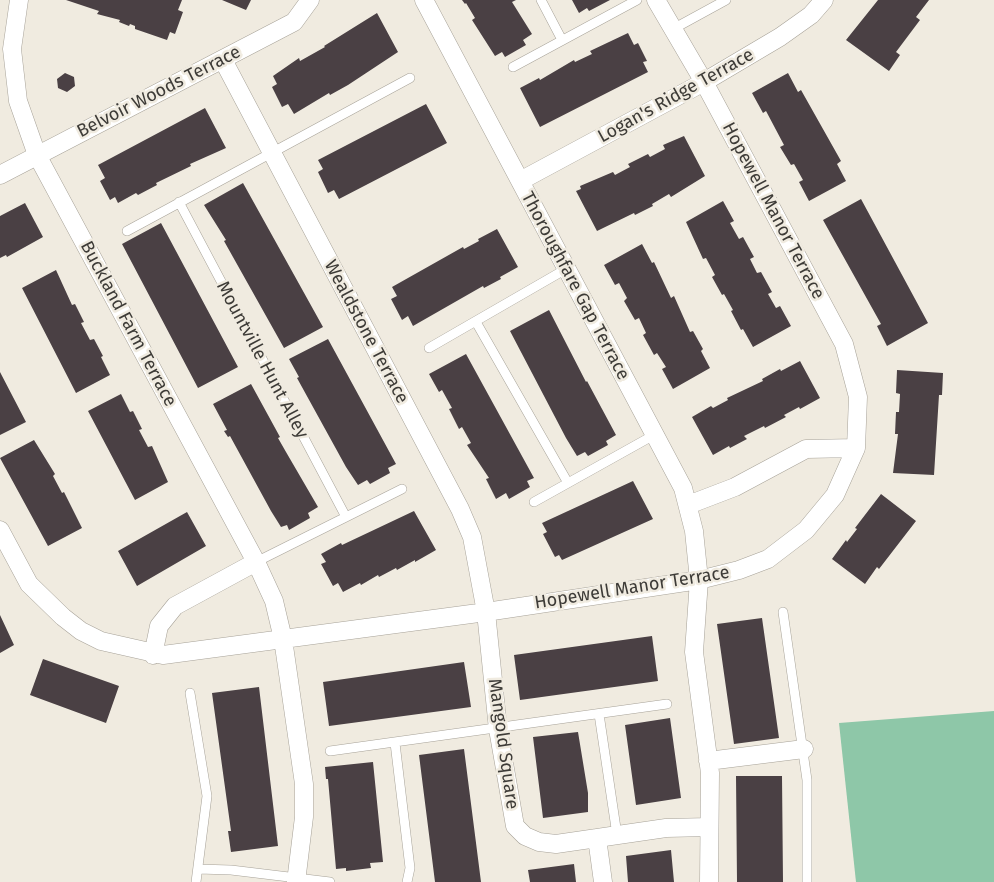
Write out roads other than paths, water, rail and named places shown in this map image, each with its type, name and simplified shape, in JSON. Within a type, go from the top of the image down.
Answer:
[{"type":"street","name":"Buckland Farm Terrace","points":[[19,0],[12,49],[16,84],[18,101],[37,155],[256,562],[274,602],[283,639],[304,784],[304,817],[297,880]]},
{"type":"street","name":"Belvoir Woods Terrace","points":[[0,175],[294,22],[310,0]]},
{"type":"street","name":"Thoroughfare Gap Terrace","points":[[424,0],[683,488],[694,531],[699,580],[694,652],[708,761],[709,882]]},
{"type":"street","name":"Hopewell Manor Terrace","points":[[0,530],[29,584],[63,617],[81,631],[101,641],[153,655],[163,655],[486,612],[699,580],[739,570],[768,559],[806,530],[835,495],[856,448],[858,397],[844,344],[704,82],[656,0]]},
{"type":"street","name":"Logan's Ridge Terrace","points":[[520,181],[704,82],[780,38],[811,15],[824,0]]},
{"type":"street","name":"Wealdstone Terrace","points":[[222,60],[460,509],[472,537],[486,612]]},
{"type":"street","points":[[688,504],[735,487],[806,449],[856,448]]},
{"type":"street","points":[[153,655],[159,626],[175,606],[256,562]]},
{"type":"street","name":"Mangold Square","points":[[486,612],[498,729],[515,826],[525,836],[539,842],[556,844],[666,828],[710,827]]},
{"type":"street","points":[[708,761],[804,750]]},
{"type":"street","points":[[597,838],[603,882]]},
{"type":"lane","points":[[541,0],[562,40]]},
{"type":"lane","points":[[513,67],[637,0]]},
{"type":"lane","points":[[673,29],[726,0]]},
{"type":"lane","points":[[127,231],[410,78]]},
{"type":"lane","name":"Mountville Hunt Alley","points":[[179,202],[346,518]]},
{"type":"lane","points":[[429,348],[566,269]]},
{"type":"lane","points":[[476,322],[568,483]]},
{"type":"lane","points":[[534,502],[654,435]]},
{"type":"lane","points":[[256,562],[402,489]]},
{"type":"lane","points":[[784,612],[808,780],[807,882]]},
{"type":"lane","points":[[190,693],[207,796],[196,882]]},
{"type":"lane","points":[[330,751],[667,704]]},
{"type":"lane","points":[[599,714],[617,835]]},
{"type":"lane","points":[[395,742],[409,859],[407,882]]},
{"type":"lane","points":[[198,869],[231,870],[297,880],[330,882]]}]
